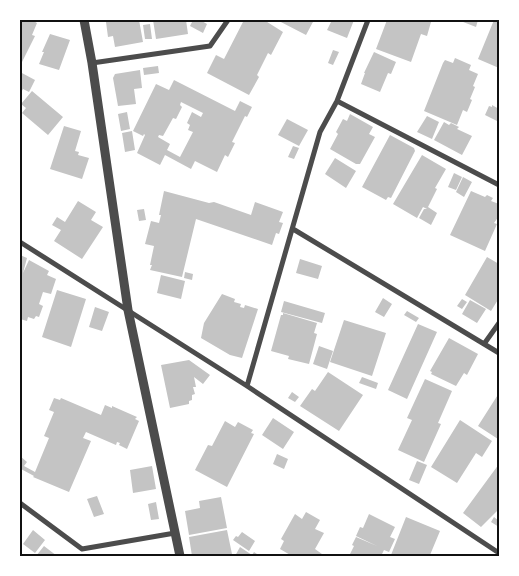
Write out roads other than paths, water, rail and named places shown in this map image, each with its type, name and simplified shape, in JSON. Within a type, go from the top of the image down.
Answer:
[{"type":"street","points":[[84,20],[92,62],[128,310],[180,556]]},
{"type":"street","points":[[92,62],[210,46],[228,20]]},
{"type":"street","points":[[247,386],[320,132],[337,101],[368,20]]},
{"type":"street","points":[[337,101],[499,185]]},
{"type":"street","points":[[293,229],[499,353]]},
{"type":"street","points":[[20,242],[247,386],[499,553]]},
{"type":"street","points":[[484,344],[499,323]]},
{"type":"street","points":[[20,503],[82,549],[176,532]]}]
